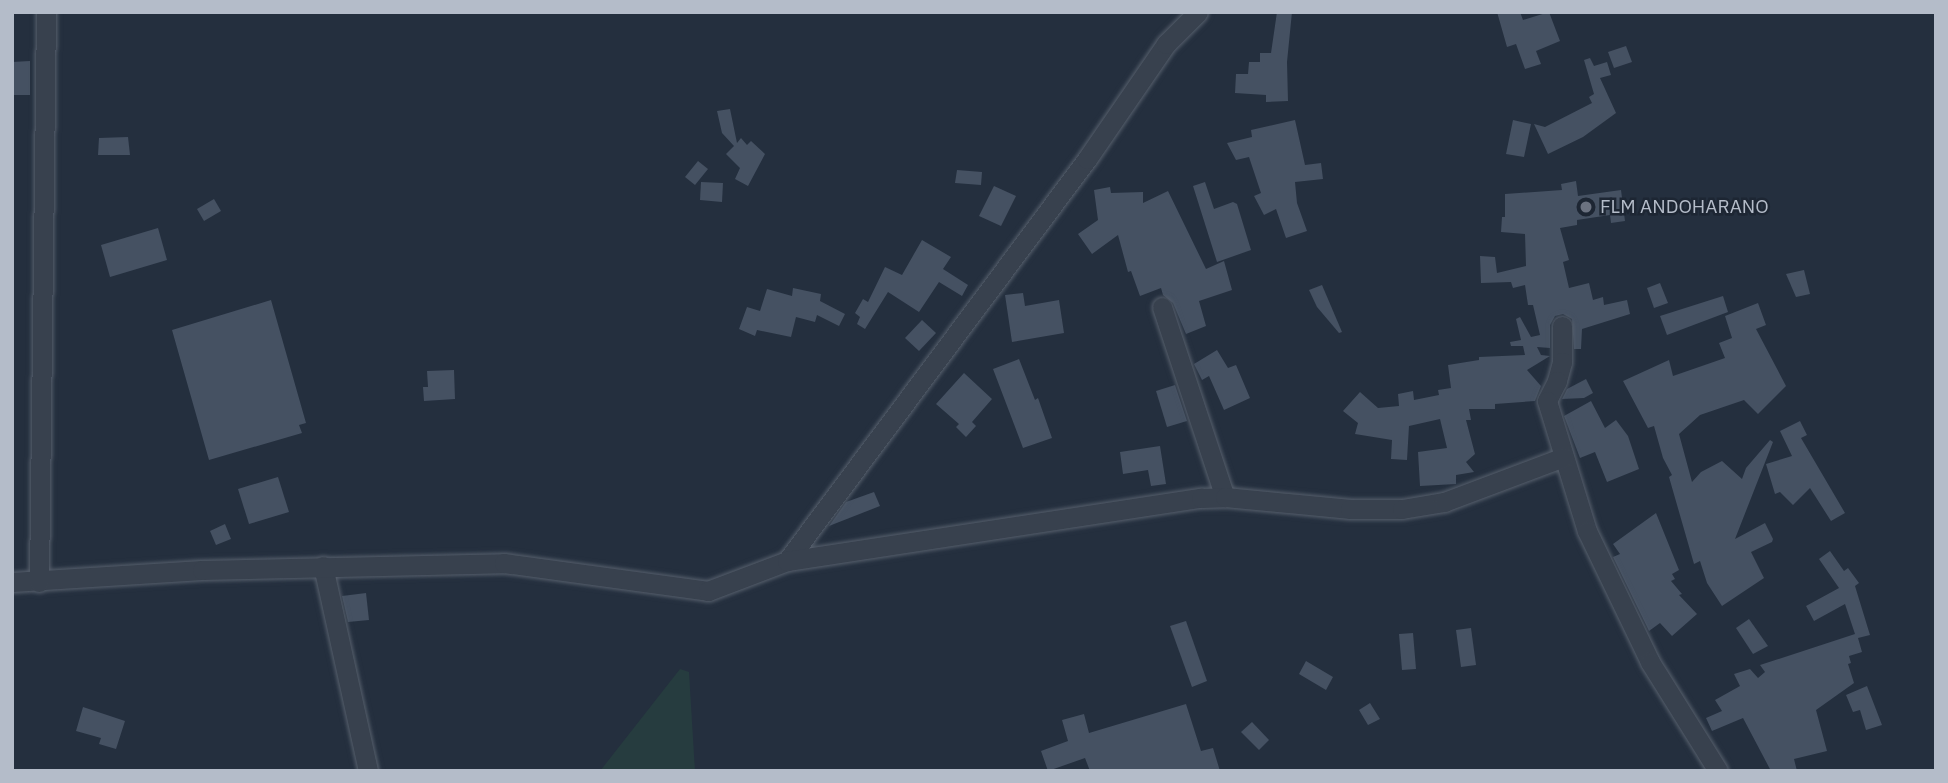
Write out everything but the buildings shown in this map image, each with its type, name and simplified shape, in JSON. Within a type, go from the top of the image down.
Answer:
[{"type":"street","points":[[40,582],[46,12]]},
{"type":"street","points":[[788,561],[1087,159],[1166,44],[1198,12]]},
{"type":"street","points":[[1162,307],[1226,498]]},
{"type":"street","points":[[1562,326],[1562,362],[1557,381],[1546,401],[1587,531],[1650,663],[1718,771]]},
{"type":"street","points":[[12,582],[202,570],[504,563],[708,591],[788,561],[1201,498],[1350,509],[1402,509],[1444,502],[1564,457]]},
{"type":"street","points":[[323,566],[368,771]]},
{"type":"green space","points":[[680,669],[689,672],[695,771],[600,771]]},
{"type":"place","name":"FLM ANDOHARANO","points":[[1586,207]]}]
